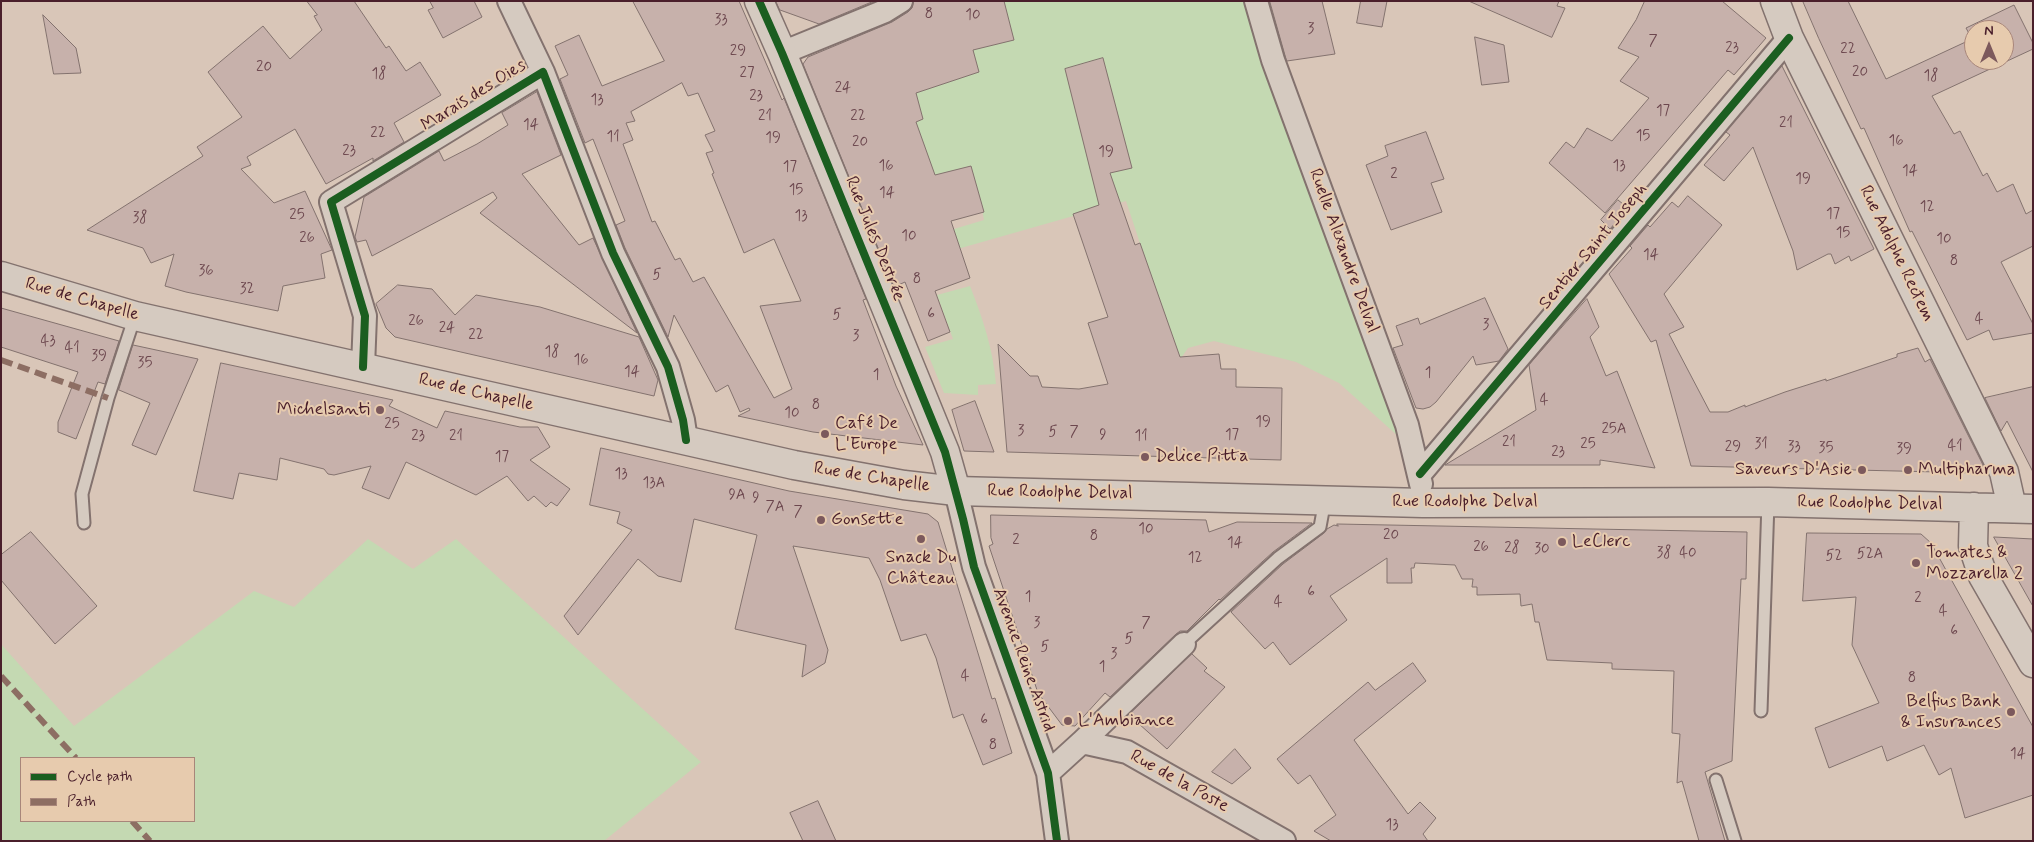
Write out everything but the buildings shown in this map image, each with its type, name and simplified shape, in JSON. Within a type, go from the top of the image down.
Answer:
[{"type":"main road","name":"Rue Jules Destrée","points":[[760,1],[944,452],[956,490]]},
{"type":"main road","name":"Rue Adolphe Rectem","points":[[1775,1],[1789,38],[2022,508]]},
{"type":"main road","name":"Rue de Chapelle","points":[[1,276],[135,316],[686,440],[904,485],[956,490]]},
{"type":"main road","name":"Rue Rodolphe Delval","points":[[956,490],[1423,503],[1768,502],[2022,508]]},
{"type":"main road","points":[[1974,507],[1973,546],[1983,576],[2033,663]]},
{"type":"street","points":[[509,1],[543,72]]},
{"type":"street","points":[[782,53],[886,11],[901,1]]},
{"type":"street","name":"Ruelle Alexandre Delval","points":[[1256,1],[1273,60],[1408,425],[1420,474],[1423,503]]},
{"type":"street","name":"Sentier Saint Joseph","points":[[1420,474],[1789,38]]},
{"type":"street","name":"Marais des Oies","points":[[363,367],[365,316],[330,202],[543,72],[613,254],[668,367],[684,420],[686,440]]},
{"type":"street","name":"Avenue Reine Astrid","points":[[956,490],[974,567],[1048,773],[1057,841]]},
{"type":"street","points":[[1048,773],[1184,644]]},
{"type":"street","name":"Rue de la Poste","points":[[1082,742],[1127,752],[1284,841]]},
{"type":"lane","points":[[84,523],[82,494],[108,398],[135,316]]},
{"type":"lane","points":[[1184,644],[1278,558],[1320,527],[1325,500]]},
{"type":"lane","points":[[1761,711],[1768,502]]},
{"type":"lane","points":[[1716,780],[1735,841]]},
{"type":"green space","points":[[1002,1],[1246,1],[1259,55],[1399,437],[1339,383],[1296,362],[1214,341],[1188,348],[1179,361],[1126,201],[940,254],[934,235],[984,220],[981,204],[936,183],[886,70]]},
{"type":"green space","points":[[970,286],[987,334],[996,384],[978,385],[978,395],[944,393],[925,347],[953,339],[937,295]]},
{"type":"green space","points":[[368,539],[413,569],[456,539],[701,762],[604,841],[1,841],[1,644],[74,726],[254,591],[294,607]]},
{"type":"marked path","points":[[1,360],[108,398]]},
{"type":"marked path","points":[[1,676],[75,757]]},
{"type":"marked path","points":[[133,822],[150,841]]},
{"type":"cycle path","points":[[759,1],[945,452],[974,567],[1048,773],[1057,841]]},
{"type":"cycle path","points":[[1420,474],[1789,38]]},
{"type":"cycle path","points":[[363,367],[365,316],[331,202],[543,72],[613,253],[668,367],[683,420],[686,440]]},
{"type":"place","name":"Michelsanti","points":[[380,410]]},
{"type":"place","name":"Café De L'Europe","points":[[825,434]]},
{"type":"place","name":"Delice Pitta","points":[[1145,457]]},
{"type":"place","name":"Saveurs D'Asie","points":[[1862,470]]},
{"type":"place","name":"Multipharma","points":[[1908,470]]},
{"type":"place","name":"Gonsette","points":[[821,520]]},
{"type":"place","name":"Snack Du Château","points":[[921,539]]},
{"type":"place","name":"LeClerc","points":[[1562,542]]},
{"type":"place","name":"Tomates & Mozzarella 2","points":[[1916,563]]},
{"type":"place","name":"Belfius Bank & Insurances","points":[[2011,712]]},
{"type":"place","name":"L'Ambiance","points":[[1068,721]]}]
